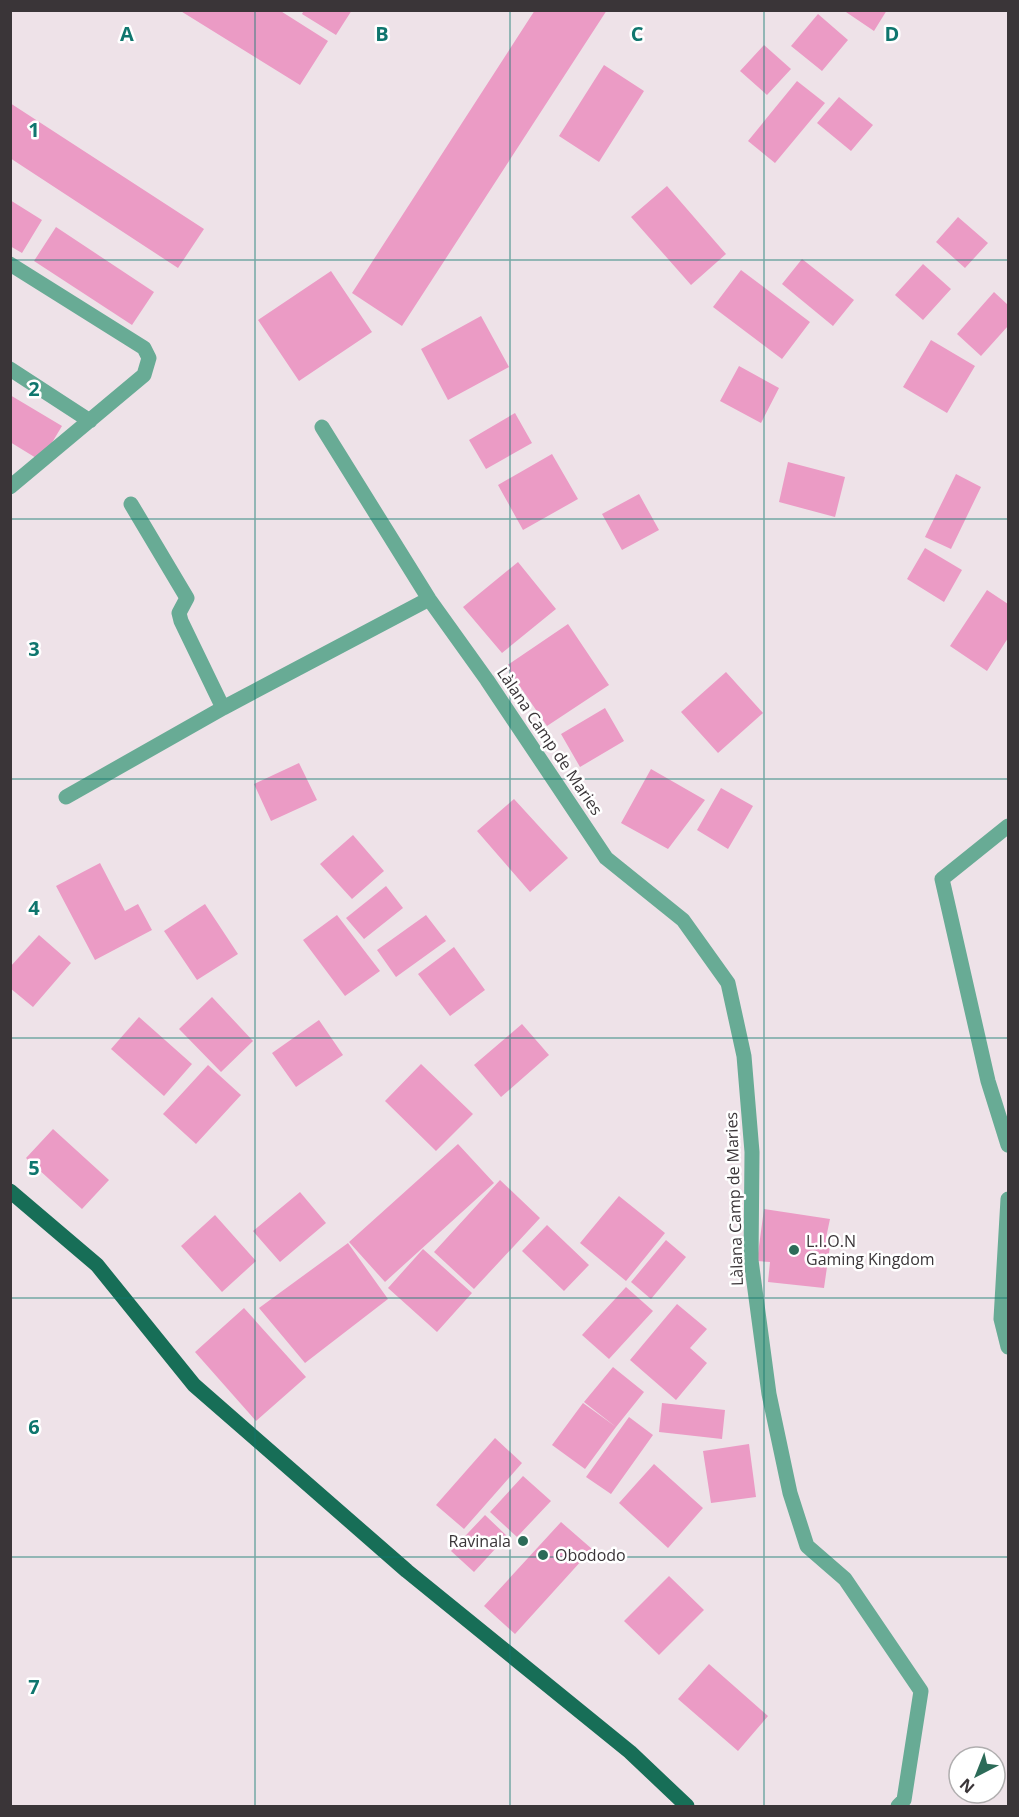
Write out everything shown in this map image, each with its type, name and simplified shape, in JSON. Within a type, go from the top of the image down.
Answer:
[{"type":"main road","points":[[10,1191],[98,1265],[194,1385],[407,1571],[630,1752],[687,1806]]},
{"type":"street","points":[[10,264],[144,348],[149,358],[144,375],[10,487]]},
{"type":"street","points":[[10,369],[90,421]]},
{"type":"street","name":"Làlana Camp de Maries","points":[[322,427],[429,599],[488,680],[606,858],[683,920],[728,983],[744,1056],[752,1152],[751,1260],[769,1394],[790,1493],[807,1546],[845,1579],[921,1690],[904,1800],[898,1806]]},
{"type":"street","points":[[130,504],[187,598],[179,613],[181,621],[223,708]]},
{"type":"street","points":[[66,797],[223,708],[429,599]]},
{"type":"street","points":[[1008,826],[942,879],[988,1081],[1008,1145]]},
{"type":"street","points":[[1008,1199],[1001,1319],[1008,1347]]},
{"type":"building","points":[[179,10],[279,10],[328,41],[300,85]]},
{"type":"building","points":[[304,10],[352,10],[336,35],[302,14]]},
{"type":"building","points":[[535,10],[607,10],[402,326],[352,293]]},
{"type":"building","points":[[843,10],[887,10],[874,31]]},
{"type":"building","points":[[818,14],[848,40],[822,71],[791,46]]},
{"type":"building","points":[[764,45],[791,69],[767,95],[740,71]]},
{"type":"building","points":[[604,65],[644,91],[599,162],[559,136]]},
{"type":"building","points":[[797,81],[825,103],[775,163],[748,141]]},
{"type":"building","points":[[839,97],[873,125],[851,151],[817,123]]},
{"type":"building","points":[[10,103],[204,229],[178,268],[10,158]]},
{"type":"building","points":[[667,186],[726,254],[691,285],[631,217]]},
{"type":"building","points":[[10,200],[42,220],[22,253],[10,246]]},
{"type":"building","points":[[958,217],[988,243],[965,268],[936,242]]},
{"type":"building","points":[[56,227],[154,292],[132,325],[34,261]]},
{"type":"building","points":[[802,259],[854,300],[833,326],[782,284]]},
{"type":"building","points":[[923,264],[951,289],[923,320],[895,295]]},
{"type":"building","points":[[741,270],[810,322],[782,359],[713,307]]},
{"type":"building","points":[[331,271],[372,332],[299,381],[258,320]]},
{"type":"building","points":[[994,292],[1008,305],[1008,326],[981,356],[957,334]]},
{"type":"building","points":[[481,316],[509,367],[448,400],[421,349]]},
{"type":"building","points":[[931,340],[975,366],[947,413],[903,387]]},
{"type":"building","points":[[739,366],[779,388],[761,423],[720,401]]},
{"type":"building","points":[[10,395],[62,426],[41,461],[10,442]]},
{"type":"building","points":[[515,413],[532,443],[486,469],[469,440]]},
{"type":"building","points":[[552,454],[578,499],[523,530],[498,485]]},
{"type":"building","points":[[788,462],[845,477],[835,517],[779,502]]},
{"type":"building","points":[[956,474],[981,487],[951,549],[925,537]]},
{"type":"building","points":[[639,494],[659,530],[622,550],[602,514]]},
{"type":"building","points":[[925,548],[962,570],[944,602],[907,579]]},
{"type":"building","points":[[518,562],[556,609],[502,653],[463,607]]},
{"type":"building","points":[[987,590],[1008,604],[1008,638],[987,671],[950,646]]},
{"type":"building","points":[[568,624],[609,685],[547,726],[506,666]]},
{"type":"building","points":[[726,672],[763,713],[718,753],[681,712]]},
{"type":"building","points":[[605,708],[624,741],[580,767],[561,734]]},
{"type":"building","points":[[299,763],[317,800],[271,821],[254,784]]},
{"type":"building","points":[[651,769],[705,800],[668,849],[621,823]]},
{"type":"building","points":[[721,788],[753,806],[728,849],[697,830]]},
{"type":"building","points":[[514,799],[568,858],[530,892],[477,831]]},
{"type":"building","points":[[353,835],[384,871],[352,899],[320,864]]},
{"type":"building","points":[[100,863],[125,911],[138,904],[152,930],[95,960],[56,886]]},
{"type":"building","points":[[386,886],[403,908],[364,939],[346,918]]},
{"type":"building","points":[[205,904],[238,954],[197,980],[164,931]]},
{"type":"building","points":[[337,915],[380,971],[345,996],[303,940]]},
{"type":"building","points":[[426,915],[446,941],[396,977],[377,950]]},
{"type":"building","points":[[39,935],[71,963],[33,1007],[10,988],[10,967]]},
{"type":"building","points":[[454,947],[485,990],[450,1016],[418,974]]},
{"type":"building","points":[[212,997],[253,1041],[221,1072],[179,1029]]},
{"type":"building","points":[[139,1017],[192,1064],[164,1096],[111,1049]]},
{"type":"building","points":[[319,1020],[343,1055],[296,1087],[272,1053]]},
{"type":"building","points":[[522,1024],[549,1055],[501,1097],[474,1065]]},
{"type":"building","points":[[421,1064],[473,1114],[436,1151],[385,1101]]},
{"type":"building","points":[[208,1065],[241,1095],[196,1144],[163,1114]]},
{"type":"building","points":[[53,1129],[109,1180],[82,1209],[26,1158]]},
{"type":"building","points":[[458,1144],[494,1183],[385,1282],[349,1242]]},
{"type":"building","points":[[500,1180],[540,1218],[474,1289],[434,1252]]},
{"type":"building","points":[[300,1192],[326,1223],[280,1262],[253,1231]]},
{"type":"building","points":[[619,1196],[665,1233],[626,1281],[580,1243]]},
{"type":"building","name":"L.I.O.N Gaming Kingdom","points":[[764,1209],[830,1219],[826,1238],[831,1239],[824,1288],[768,1282],[770,1262],[757,1261]]},
{"type":"building","points":[[215,1215],[256,1261],[222,1292],[181,1246]]},
{"type":"building","points":[[547,1225],[589,1265],[564,1291],[522,1251]]},
{"type":"building","points":[[666,1240],[686,1257],[651,1299],[631,1282]]},
{"type":"building","points":[[348,1243],[388,1299],[305,1363],[259,1308]]},
{"type":"building","points":[[423,1249],[472,1293],[437,1332],[388,1288]]},
{"type":"building","points":[[626,1287],[653,1311],[609,1359],[582,1335]]},
{"type":"building","points":[[677,1304],[707,1329],[690,1348],[707,1363],[676,1400],[630,1360]]},
{"type":"building","points":[[244,1308],[306,1377],[256,1421],[195,1352]]},
{"type":"building","points":[[613,1367],[644,1392],[616,1427],[584,1402]]},
{"type":"building","points":[[583,1403],[616,1427],[585,1469],[552,1445]]},
{"type":"building","points":[[662,1403],[725,1410],[722,1439],[659,1432]]},
{"type":"building","points":[[629,1417],[653,1435],[611,1494],[586,1477]]},
{"type":"building","points":[[495,1438],[522,1463],[464,1529],[436,1505]]},
{"type":"building","points":[[749,1444],[756,1497],[711,1503],[703,1451]]},
{"type":"building","points":[[654,1464],[703,1508],[668,1548],[619,1503]]},
{"type":"building","points":[[523,1476],[551,1501],[517,1537],[490,1512]]},
{"type":"building","points":[[485,1515],[507,1536],[474,1572],[451,1551]]},
{"type":"building","points":[[561,1522],[592,1549],[515,1634],[484,1606]]},
{"type":"building","points":[[669,1576],[704,1610],[659,1655],[624,1621]]},
{"type":"building","points":[[709,1664],[768,1716],[738,1751],[678,1699]]},
{"type":"place","name":"L.I.O.N Gaming Kingdom","points":[[794,1250]]},
{"type":"place","name":"Ravinala","points":[[523,1541]]},
{"type":"place","name":"Obododo","points":[[543,1555]]}]
